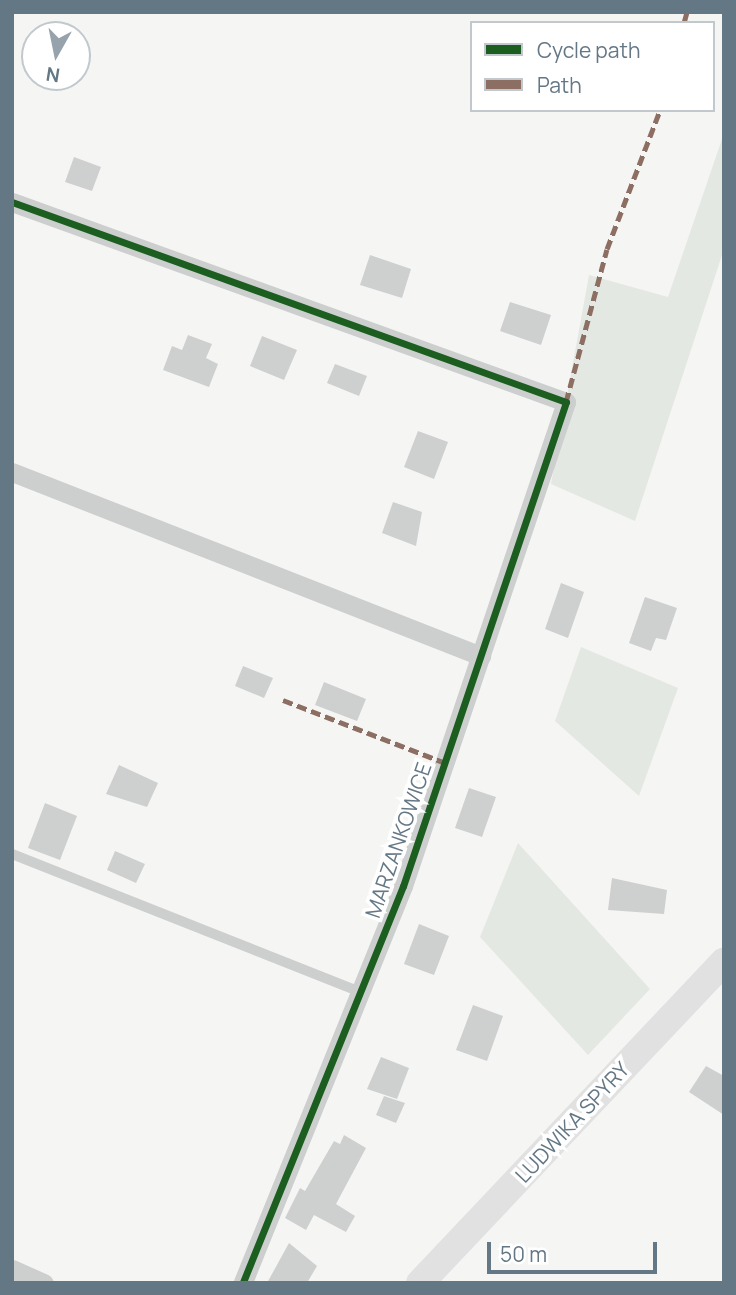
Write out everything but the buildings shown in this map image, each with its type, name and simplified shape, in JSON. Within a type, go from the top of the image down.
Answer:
[{"type":"main road","name":"LUDWIKA SPYRY","points":[[420,1283],[724,962]]},
{"type":"street","name":"MARZANKOWICE","points":[[12,202],[566,402],[481,656],[362,992],[243,1283]]},
{"type":"street","points":[[12,472],[481,656]]},
{"type":"street","points":[[12,1269],[44,1283]]},
{"type":"lane","points":[[12,854],[362,992]]},
{"type":"shaded area","points":[[724,133],[724,249],[635,521],[551,484],[589,275],[668,297]]},
{"type":"shaded area","points":[[581,647],[678,688],[639,796],[555,721]]},
{"type":"shaded area","points":[[518,843],[650,989],[588,1055],[480,937]]},
{"type":"marked path","points":[[685,21],[687,12]]},
{"type":"marked path","points":[[566,402],[607,249],[659,112]]},
{"type":"marked path","points":[[283,700],[443,762]]},
{"type":"cycle path","points":[[12,202],[566,402],[403,886],[243,1283]]}]
